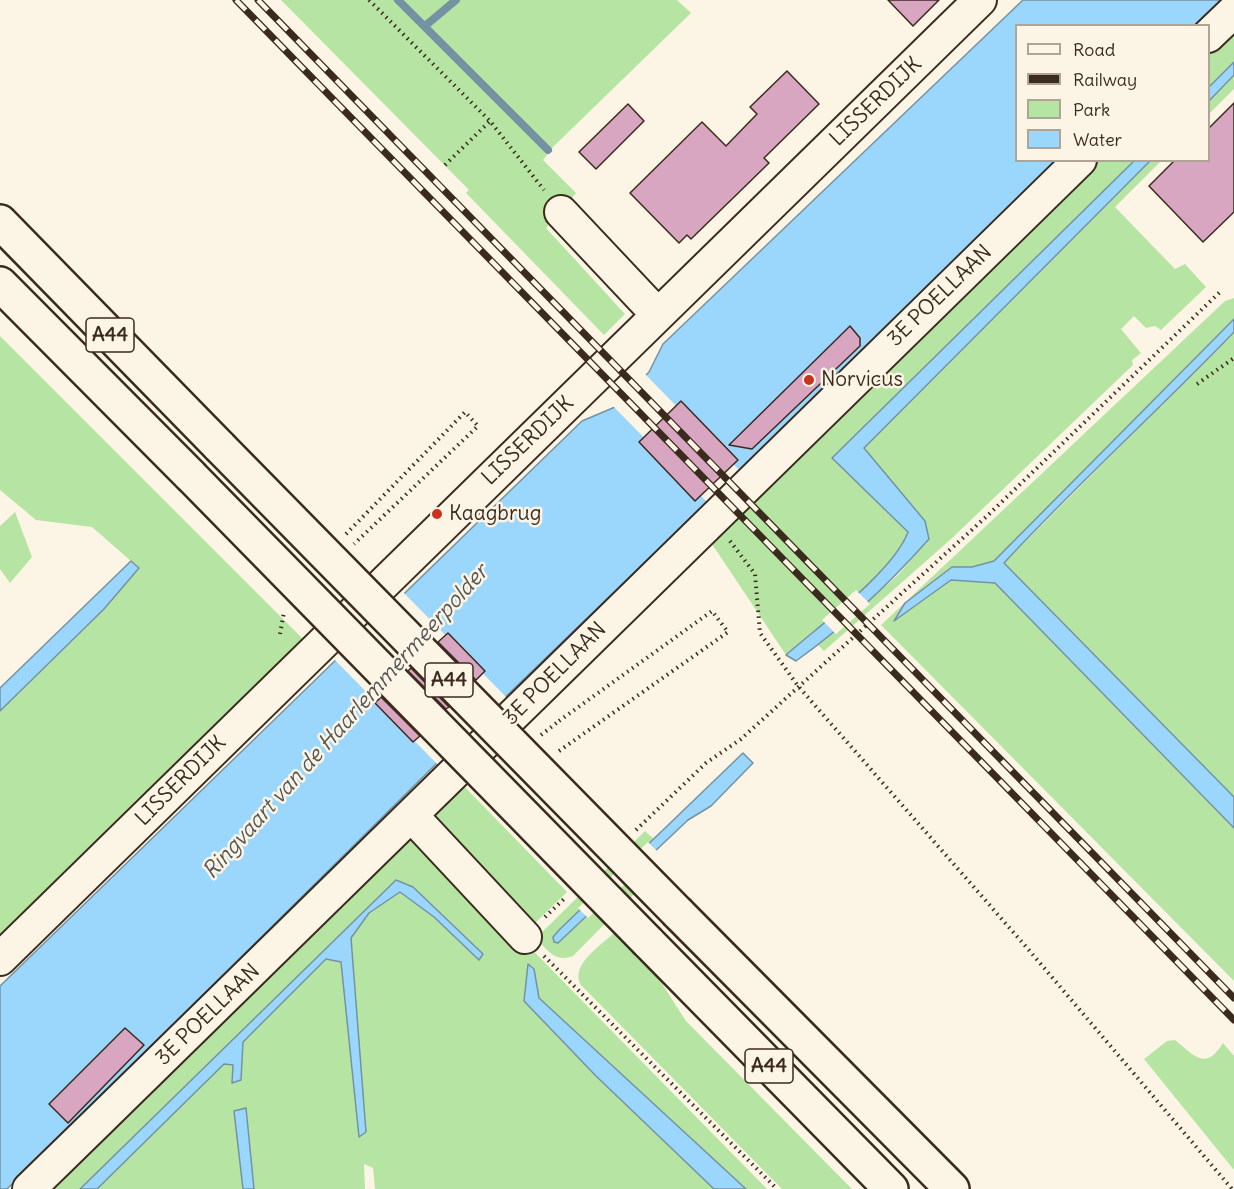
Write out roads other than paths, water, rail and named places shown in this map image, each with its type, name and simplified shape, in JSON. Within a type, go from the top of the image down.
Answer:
[{"type":"highway","name":"A44","points":[[0,222],[952,1189]]},
{"type":"highway","name":"A44","points":[[0,284],[891,1189]]},
{"type":"street","name":"LISSERDIJK","points":[[4,951],[980,0]]},
{"type":"street","points":[[1210,35],[1234,11]]},
{"type":"street","name":"3E POELLAAN","points":[[29,1189],[1078,162]]},
{"type":"street","points":[[561,212],[658,315]]},
{"type":"street","points":[[412,816],[525,937]]},
{"type":"water","name":"Ringvaart van de Haarlemmermeerpolder","points":[[1023,0],[1226,0],[1201,24],[1015,24],[1015,162],[1059,162],[434,766],[7,1189],[0,1189],[0,986],[582,421],[615,407],[649,372],[663,344]]},
{"type":"water","points":[[1234,62],[1234,75],[1210,100],[1210,86]]},
{"type":"water","points":[[1133,162],[1149,162],[864,448],[925,521],[929,539],[849,619],[796,661],[786,655],[872,581],[900,548],[908,532],[832,458]]},
{"type":"water","points":[[1234,319],[1234,332],[1004,563],[1234,797],[1234,828],[995,583],[951,580],[894,621],[905,603],[952,567],[972,567],[994,561]]},
{"type":"water","points":[[131,561],[139,568],[104,609],[0,711],[0,688]]},
{"type":"water","points":[[743,753],[753,763],[711,806],[688,820],[558,943],[554,942],[553,937],[559,930]]},
{"type":"water","points":[[396,880],[413,887],[483,954],[479,960],[434,917],[400,892],[369,913],[351,938],[366,1132],[359,1137],[341,962],[326,959],[243,1042],[241,1080],[232,1083],[233,1065],[224,1064],[97,1189],[80,1189]]},
{"type":"water","points":[[528,964],[534,969],[539,998],[746,1189],[714,1189],[596,1076],[524,1001]]},
{"type":"water","points":[[246,1108],[254,1189],[243,1189],[234,1111]]},
{"type":"waterway","points":[[398,0],[548,150]]},
{"type":"waterway","points":[[425,26],[456,0]]},
{"type":"railway","points":[[236,0],[1234,1020]]},
{"type":"railway","points":[[258,0],[1234,998]]},
{"type":"place","name":"Norvicus","points":[[809,380]]},
{"type":"place","name":"Kaagbrug","points":[[437,514]]}]
